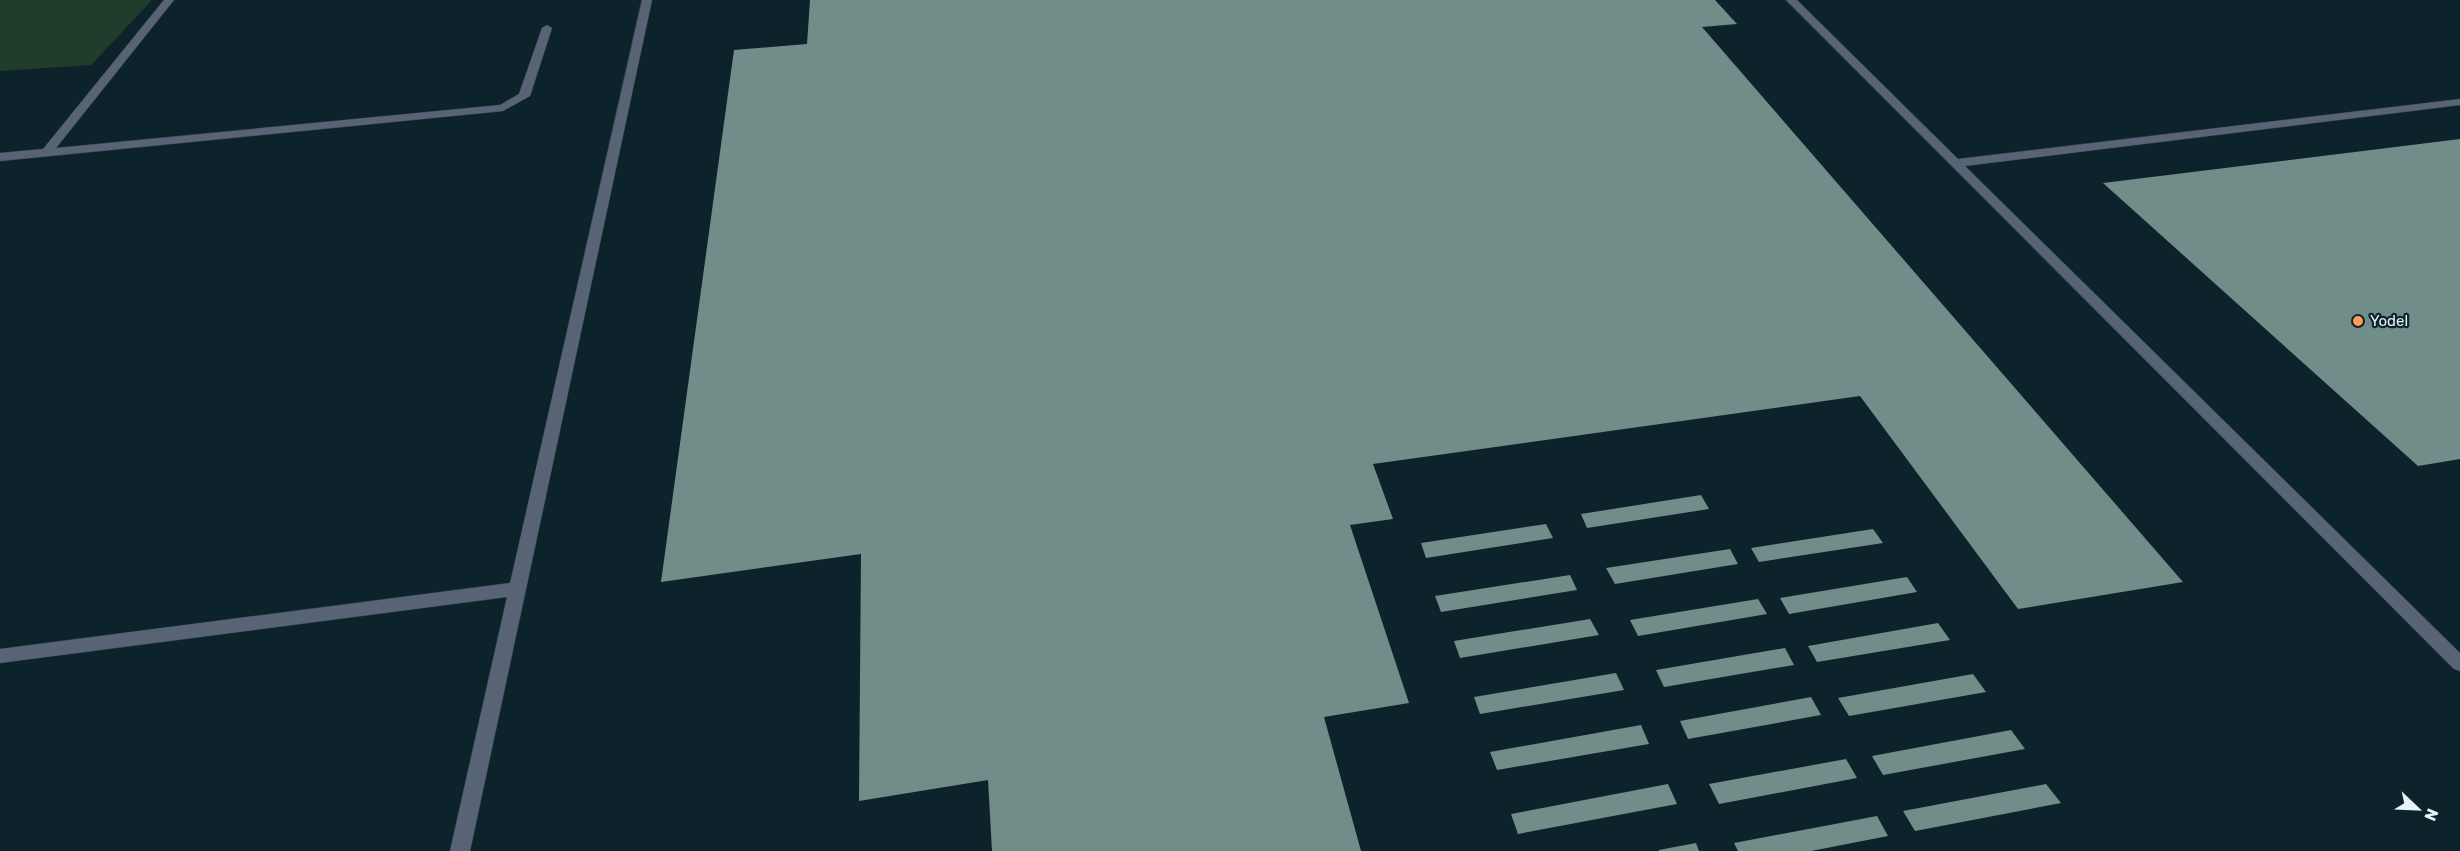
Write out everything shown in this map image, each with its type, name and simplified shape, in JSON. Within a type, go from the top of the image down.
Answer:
[{"type":"lane","points":[[46,153],[169,0]]},
{"type":"lane","points":[[460,851],[516,589],[577,331],[647,0]]},
{"type":"lane","points":[[1791,0],[2460,664]]},
{"type":"lane","points":[[0,157],[503,108],[524,96],[547,28]]},
{"type":"lane","points":[[1956,163],[2460,102]]},
{"type":"lane","points":[[0,656],[516,589]]},
{"type":"green space","points":[[0,0],[152,0],[91,65],[0,71]]},
{"type":"building","points":[[810,0],[1715,0],[1737,24],[1702,27],[2183,582],[2018,609],[1860,396],[1373,464],[1393,519],[1350,525],[1409,703],[1324,717],[1361,851],[992,851],[988,780],[859,801],[861,554],[661,582],[734,50],[807,44]]},
{"type":"building","name":"Yodel","points":[[2460,139],[2460,459],[2418,466],[2103,183]]},
{"type":"building","points":[[1701,495],[1709,509],[1587,528],[1581,514]]},
{"type":"building","points":[[1546,524],[1553,538],[1426,558],[1421,543]]},
{"type":"building","points":[[1873,529],[1883,543],[1759,562],[1751,548]]},
{"type":"building","points":[[1730,549],[1738,564],[1615,584],[1606,568]]},
{"type":"building","points":[[1570,575],[1577,590],[1441,612],[1435,596]]},
{"type":"building","points":[[1907,577],[1917,592],[1789,614],[1780,598]]},
{"type":"building","points":[[1758,599],[1767,614],[1638,636],[1630,620]]},
{"type":"building","points":[[1590,619],[1599,635],[1460,658],[1454,641]]},
{"type":"building","points":[[1938,623],[1950,640],[1817,662],[1808,646]]},
{"type":"building","points":[[1785,648],[1794,665],[1664,687],[1656,670]]},
{"type":"building","points":[[1616,673],[1624,690],[1480,714],[1474,697]]},
{"type":"building","points":[[1973,674],[1986,692],[1849,716],[1838,698]]},
{"type":"building","points":[[1811,697],[1821,715],[1688,739],[1680,721]]},
{"type":"building","points":[[1641,725],[1649,744],[1497,770],[1490,752]]},
{"type":"building","points":[[2011,730],[2025,749],[1883,775],[1872,756]]},
{"type":"building","points":[[1846,759],[1857,778],[1719,804],[1709,784]]},
{"type":"building","points":[[1668,784],[1677,804],[1518,834],[1511,814]]},
{"type":"building","points":[[2046,784],[2061,803],[1915,831],[1903,811]]},
{"type":"building","points":[[1877,816],[1888,836],[1811,851],[1738,851],[1734,843]]},
{"type":"building","points":[[1696,843],[1699,851],[1659,851],[1659,850]]},
{"type":"place","name":"Yodel","points":[[2358,321]]}]
